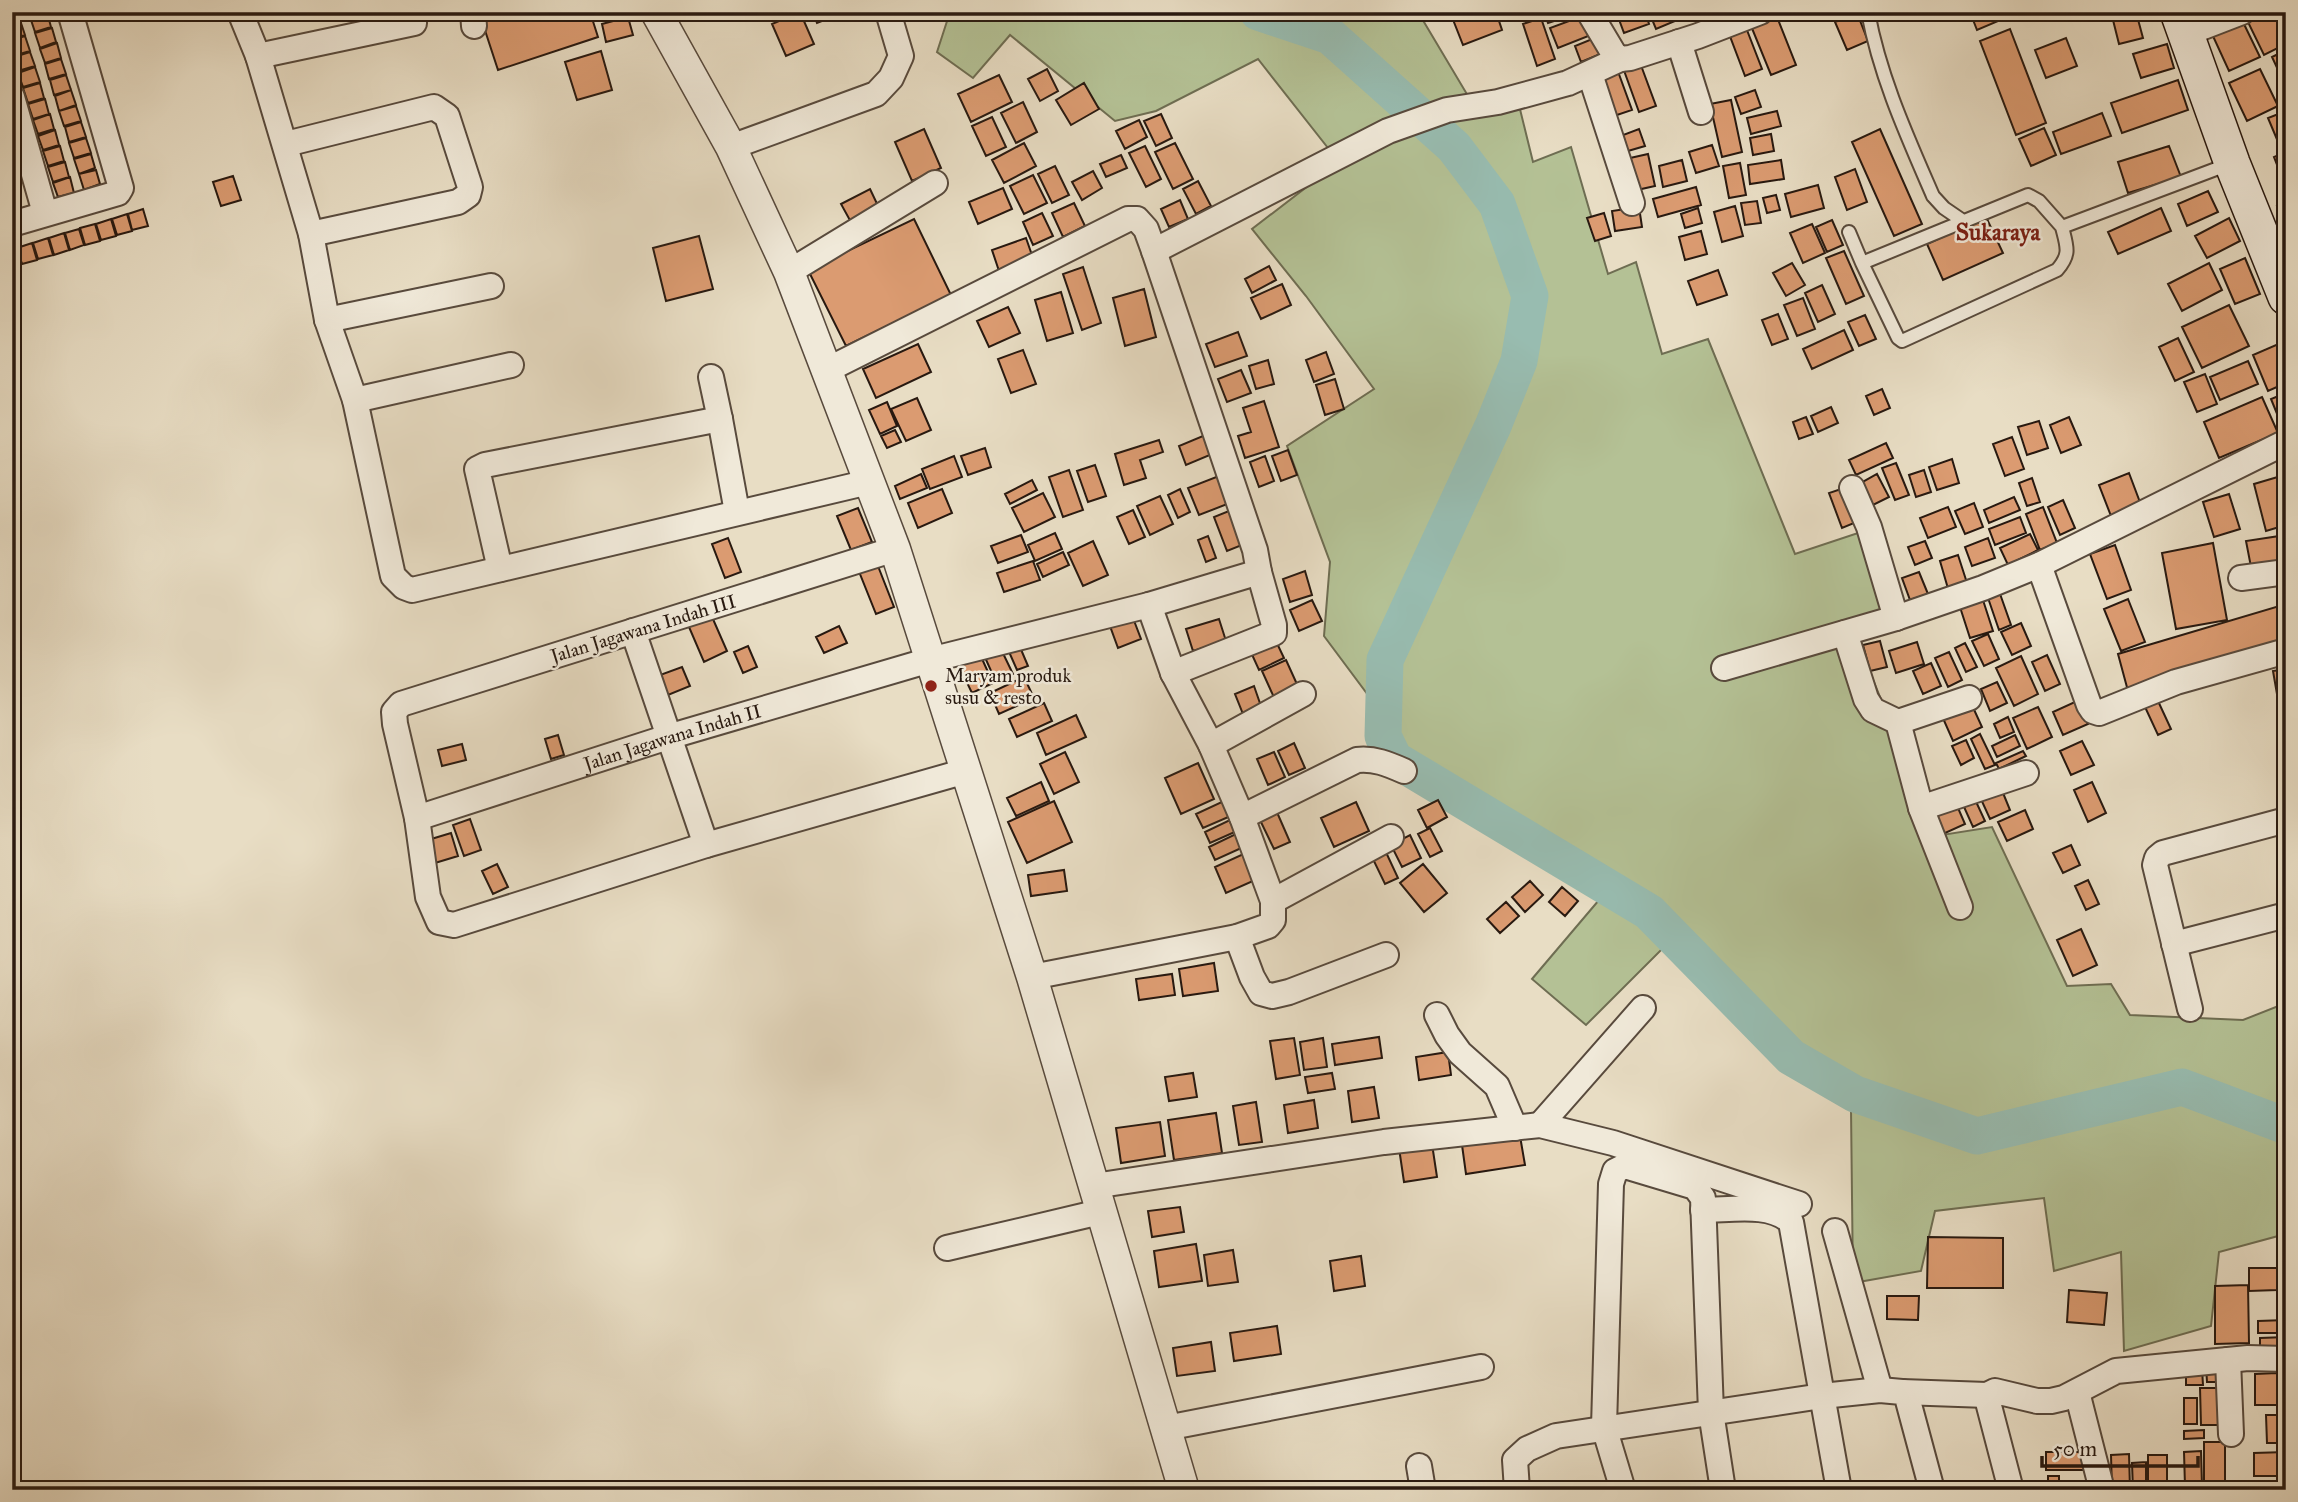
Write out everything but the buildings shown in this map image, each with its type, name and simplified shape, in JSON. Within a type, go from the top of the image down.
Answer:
[{"type":"main road","points":[[2182,23],[2232,163],[2286,297]]},
{"type":"street","points":[[12,224],[118,193],[121,188],[70,12]]},
{"type":"street","points":[[240,12],[258,57],[286,144],[311,234],[327,320],[355,400],[393,576],[404,587],[412,590],[869,482]]},
{"type":"street","points":[[656,12],[731,146],[789,272],[895,550],[1032,977],[1184,1490]]},
{"type":"street","points":[[731,146],[876,94],[891,78],[901,56],[888,12]]},
{"type":"street","points":[[1589,12],[1614,54],[1620,59]]},
{"type":"street","points":[[1154,251],[1388,131],[1447,110],[1498,102],[1568,83],[1620,59],[1679,42],[1760,12]]},
{"type":"street","points":[[2182,23],[2242,12]]},
{"type":"street","points":[[258,57],[414,23]]},
{"type":"street","points":[[1679,42],[1701,112]]},
{"type":"street","points":[[1590,74],[1632,203]]},
{"type":"street","points":[[12,97],[18,141],[45,213]]},
{"type":"street","points":[[286,144],[434,107],[447,116],[470,187],[468,195],[458,202],[311,234]]},
{"type":"street","points":[[789,272],[935,183]]},
{"type":"street","points":[[827,370],[1128,219],[1142,222],[1250,537],[1274,625],[1274,633],[1173,673]]},
{"type":"street","points":[[327,320],[491,286]]},
{"type":"street","points":[[355,400],[511,365]]},
{"type":"street","points":[[711,377],[737,512]]},
{"type":"street","points":[[500,569],[477,469],[480,466],[720,419]]},
{"type":"street","points":[[1724,668],[1896,618],[1983,588],[2039,565],[2286,442]]},
{"type":"street","points":[[1852,488],[1869,527],[1896,618]]},
{"type":"street","name":"Jalan Jagawana Indah III","points":[[417,818],[394,712],[401,704],[895,550]]},
{"type":"street","points":[[2039,565],[2093,711],[2099,713],[2176,682],[2286,651]]},
{"type":"street","name":"Jalan Jagawana Indah II","points":[[417,818],[668,737],[930,660],[1149,605],[1259,572]]},
{"type":"street","points":[[2241,578],[2286,572]]},
{"type":"street","points":[[1032,977],[1237,937],[1268,926],[1273,920],[1273,901],[1242,817],[1211,745],[1173,673],[1149,605]]},
{"type":"street","points":[[633,631],[706,845]]},
{"type":"street","points":[[1845,633],[1866,699],[1873,710],[1898,722],[1969,698]]},
{"type":"street","points":[[1211,745],[1303,694]]},
{"type":"street","points":[[1898,722],[1921,808],[1959,907]]},
{"type":"street","points":[[1242,817],[1357,760],[1384,762],[1404,771]]},
{"type":"street","points":[[417,818],[428,897],[439,922],[454,925],[706,845],[966,771]]},
{"type":"street","points":[[1921,808],[2026,773]]},
{"type":"street","points":[[2190,1009],[2155,865],[2157,858],[2164,853],[2286,820]]},
{"type":"street","points":[[1273,901],[1391,838]]},
{"type":"street","points":[[2174,944],[2286,915]]},
{"type":"street","points":[[1237,937],[1261,993],[1272,996],[1386,955]]},
{"type":"street","points":[[1540,1125],[1643,1008]]},
{"type":"street","points":[[1437,1014],[1460,1053],[1497,1086],[1515,1128]]},
{"type":"street","points":[[947,1248],[1097,1199],[1384,1142],[1540,1125],[1613,1143],[1799,1204]]},
{"type":"street","points":[[1623,1490],[1604,1427],[1613,1175],[1619,1167],[1625,1166],[1695,1187],[1703,1198],[1710,1412],[1723,1490]]},
{"type":"street","points":[[1703,1210],[1760,1209],[1782,1213],[1791,1223],[1839,1490]]},
{"type":"street","points":[[1835,1231],[1891,1391],[1910,1402],[1932,1490]]},
{"type":"street","points":[[1517,1490],[1514,1460],[1521,1453],[1556,1436],[1604,1427],[1822,1396],[1891,1391],[1987,1395],[1996,1391],[2037,1401],[2051,1401],[2064,1398],[2116,1371],[2228,1360],[2286,1359]]},
{"type":"street","points":[[2228,1360],[2231,1434]]},
{"type":"street","points":[[1166,1428],[1481,1367]]},
{"type":"street","points":[[2077,1392],[2102,1490]]},
{"type":"street","points":[[1987,1395],[2011,1490]]},
{"type":"lane","points":[[1868,12],[1874,45],[1887,86],[1933,196],[1944,208],[1963,221]]},
{"type":"lane","points":[[2062,227],[2232,163]]},
{"type":"lane","points":[[1849,232],[1862,263],[1898,338],[1902,341],[2057,270],[2066,260],[2067,248],[2062,227],[2039,201],[2028,195],[1862,263]]},
{"type":"green space","points":[[950,12],[1418,12],[1471,101],[1516,93],[1533,162],[1571,147],[1608,274],[1636,262],[1662,354],[1708,339],[1795,554],[1867,530],[1893,609],[1851,625],[1936,836],[1992,827],[2067,986],[2111,984],[2130,1015],[2243,1020],[2286,1003],[2286,1241],[2282,1235],[2219,1252],[2211,1326],[2124,1351],[2121,1252],[2054,1271],[2044,1198],[1935,1211],[1921,1271],[1853,1283],[1851,1109],[1722,993],[1681,930],[1586,1025],[1532,979],[1616,880],[1517,828],[1444,797],[1324,636],[1330,562],[1287,446],[1374,389],[1306,296],[1252,229],[1339,162],[1258,59],[1156,111],[1115,121],[1010,35],[973,78],[937,52]]},
{"type":"waterway","points":[[1258,12],[1330,36],[1454,147],[1497,204],[1530,296],[1519,361],[1493,426],[1385,660],[1383,736],[1394,759],[1649,912],[1791,1057],[1855,1094],[1977,1136],[2182,1087],[2286,1126]]},
{"type":"place","name":"Maryam produk susu & resto","points":[[931,686]]},
{"type":"district","name":"Sukaraya","points":[[1998,232]]}]
